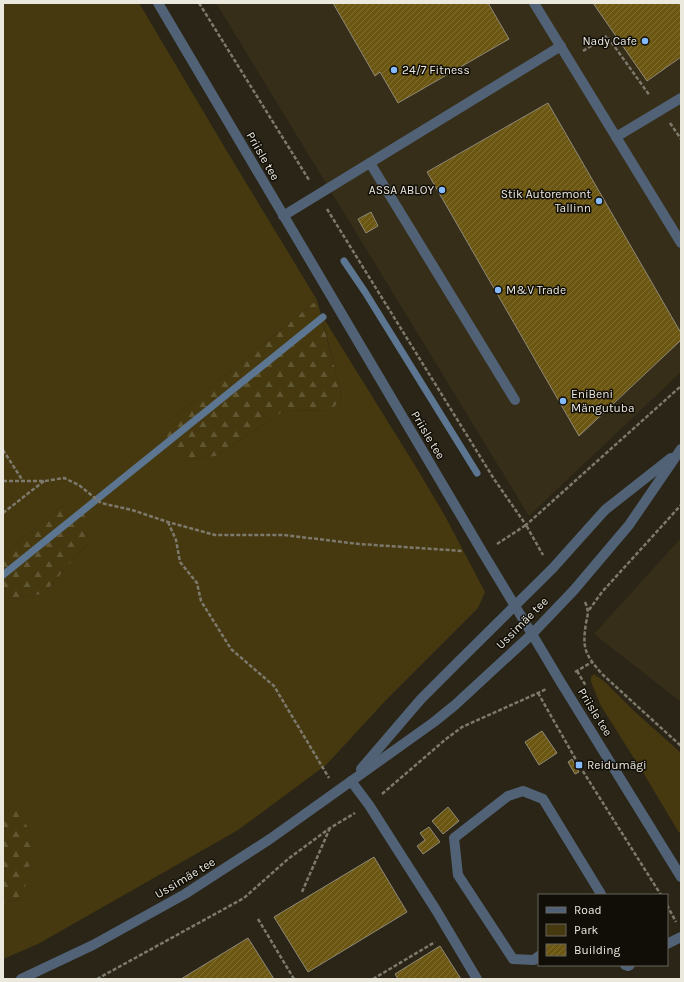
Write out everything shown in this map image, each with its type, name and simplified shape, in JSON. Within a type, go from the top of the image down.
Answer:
[{"type":"street","name":"Priisle tee","points":[[158,3],[514,606],[681,877]]},
{"type":"street","points":[[534,3],[681,244]]},
{"type":"street","points":[[283,216],[561,46]]},
{"type":"street","points":[[616,137],[681,98]]},
{"type":"street","points":[[370,163],[515,400]]},
{"type":"street","name":"Ussimäe tee","points":[[351,781],[421,699],[554,568],[605,510],[680,450]]},
{"type":"street","name":"Ussimäe tee","points":[[21,979],[93,945],[185,894],[270,839],[434,722],[455,705],[532,634],[574,590],[629,525],[680,450]]},
{"type":"street","points":[[351,781],[369,805],[450,933],[477,979]]},
{"type":"street","points":[[538,957],[534,960],[513,959],[458,875],[454,838],[508,796],[523,791],[544,799],[601,894]]},
{"type":"street","points":[[668,944],[681,937]]},
{"type":"path","points":[[199,3],[312,184]]},
{"type":"path","points":[[569,60],[607,36],[681,139]]},
{"type":"path","points":[[324,204],[494,479],[526,525],[545,558]]},
{"type":"path","points":[[3,481],[44,481],[64,478],[79,485],[101,503],[132,510],[214,535],[284,535],[359,544],[483,553],[526,525],[681,386]]},
{"type":"path","points":[[3,450],[23,481]]},
{"type":"path","points":[[3,513],[44,481]]},
{"type":"path","points":[[588,610],[602,592],[681,505]]},
{"type":"path","points":[[168,522],[176,540],[180,562],[196,584],[201,601],[231,648],[274,686],[337,791]]},
{"type":"path","points":[[585,600],[588,610],[584,637],[585,649],[592,662],[602,674],[681,746]]},
{"type":"path","points":[[97,979],[244,898],[288,859],[330,828],[369,805],[462,727],[538,693],[592,662]]},
{"type":"path","points":[[538,693],[578,765],[660,894]]},
{"type":"path","points":[[302,892],[330,828]]},
{"type":"path","points":[[668,907],[678,924]]},
{"type":"path","points":[[258,919],[294,979]]},
{"type":"path","points":[[373,979],[450,933]]},
{"type":"shaded area","points":[[216,3],[681,3],[681,372],[529,516]]},
{"type":"shaded area","points":[[681,538],[681,702],[594,634]]},
{"type":"green space","points":[[3,3],[139,3],[317,300],[163,425],[181,461],[216,456],[285,410],[331,411],[342,397],[321,314],[445,516],[485,592],[478,608],[387,699],[326,765],[238,830],[38,944],[3,959],[3,903],[23,898],[15,803],[3,816],[3,599],[43,594],[90,541],[89,516],[62,506],[3,555]]},
{"type":"green space","points":[[317,300],[342,397],[331,411],[285,410],[216,456],[181,461],[162,438],[163,425]]},
{"type":"green space","points":[[62,506],[90,516],[90,541],[43,594],[3,599],[3,555]]},
{"type":"green space","points":[[594,674],[605,682],[635,712],[681,753],[681,834],[601,706],[591,682],[591,677]]},
{"type":"green space","points":[[15,803],[34,840],[23,898],[3,903],[3,816]]},
{"type":"building","points":[[333,3],[488,3],[509,39],[398,103],[380,72],[375,76]]},
{"type":"building","points":[[593,3],[681,3],[681,57],[647,81]]},
{"type":"building","points":[[548,103],[681,333],[681,340],[579,436],[427,172]]},
{"type":"building","points":[[371,212],[378,226],[366,233],[358,219]]},
{"type":"building","points":[[542,731],[557,753],[539,765],[525,742]]},
{"type":"building","points":[[572,759],[579,772],[575,774],[568,762]]},
{"type":"building","points":[[448,807],[459,821],[443,834],[432,821]]},
{"type":"building","points":[[429,827],[440,842],[423,854],[417,846],[425,840],[420,833]]},
{"type":"building","points":[[374,857],[407,912],[308,972],[274,917]]},
{"type":"building","points":[[248,938],[274,979],[181,979]]},
{"type":"building","points":[[440,946],[461,979],[398,979],[395,974]]},
{"type":"waterway","points":[[344,261],[365,292],[477,473]]},
{"type":"waterway","points":[[3,575],[323,317]]},
{"type":"place","name":"Nady Cafe","points":[[645,41]]},
{"type":"place","name":"24/7 Fitness","points":[[394,70]]},
{"type":"place","name":"ASSA ABLOY","points":[[442,190]]},
{"type":"place","name":"Stik Autoremont Tallinn","points":[[599,201]]},
{"type":"place","name":"M&V Trade","points":[[498,290]]},
{"type":"place","name":"EniBeni Mängutuba","points":[[563,401]]},
{"type":"place","name":"Reidumägi","points":[[579,765]]}]
